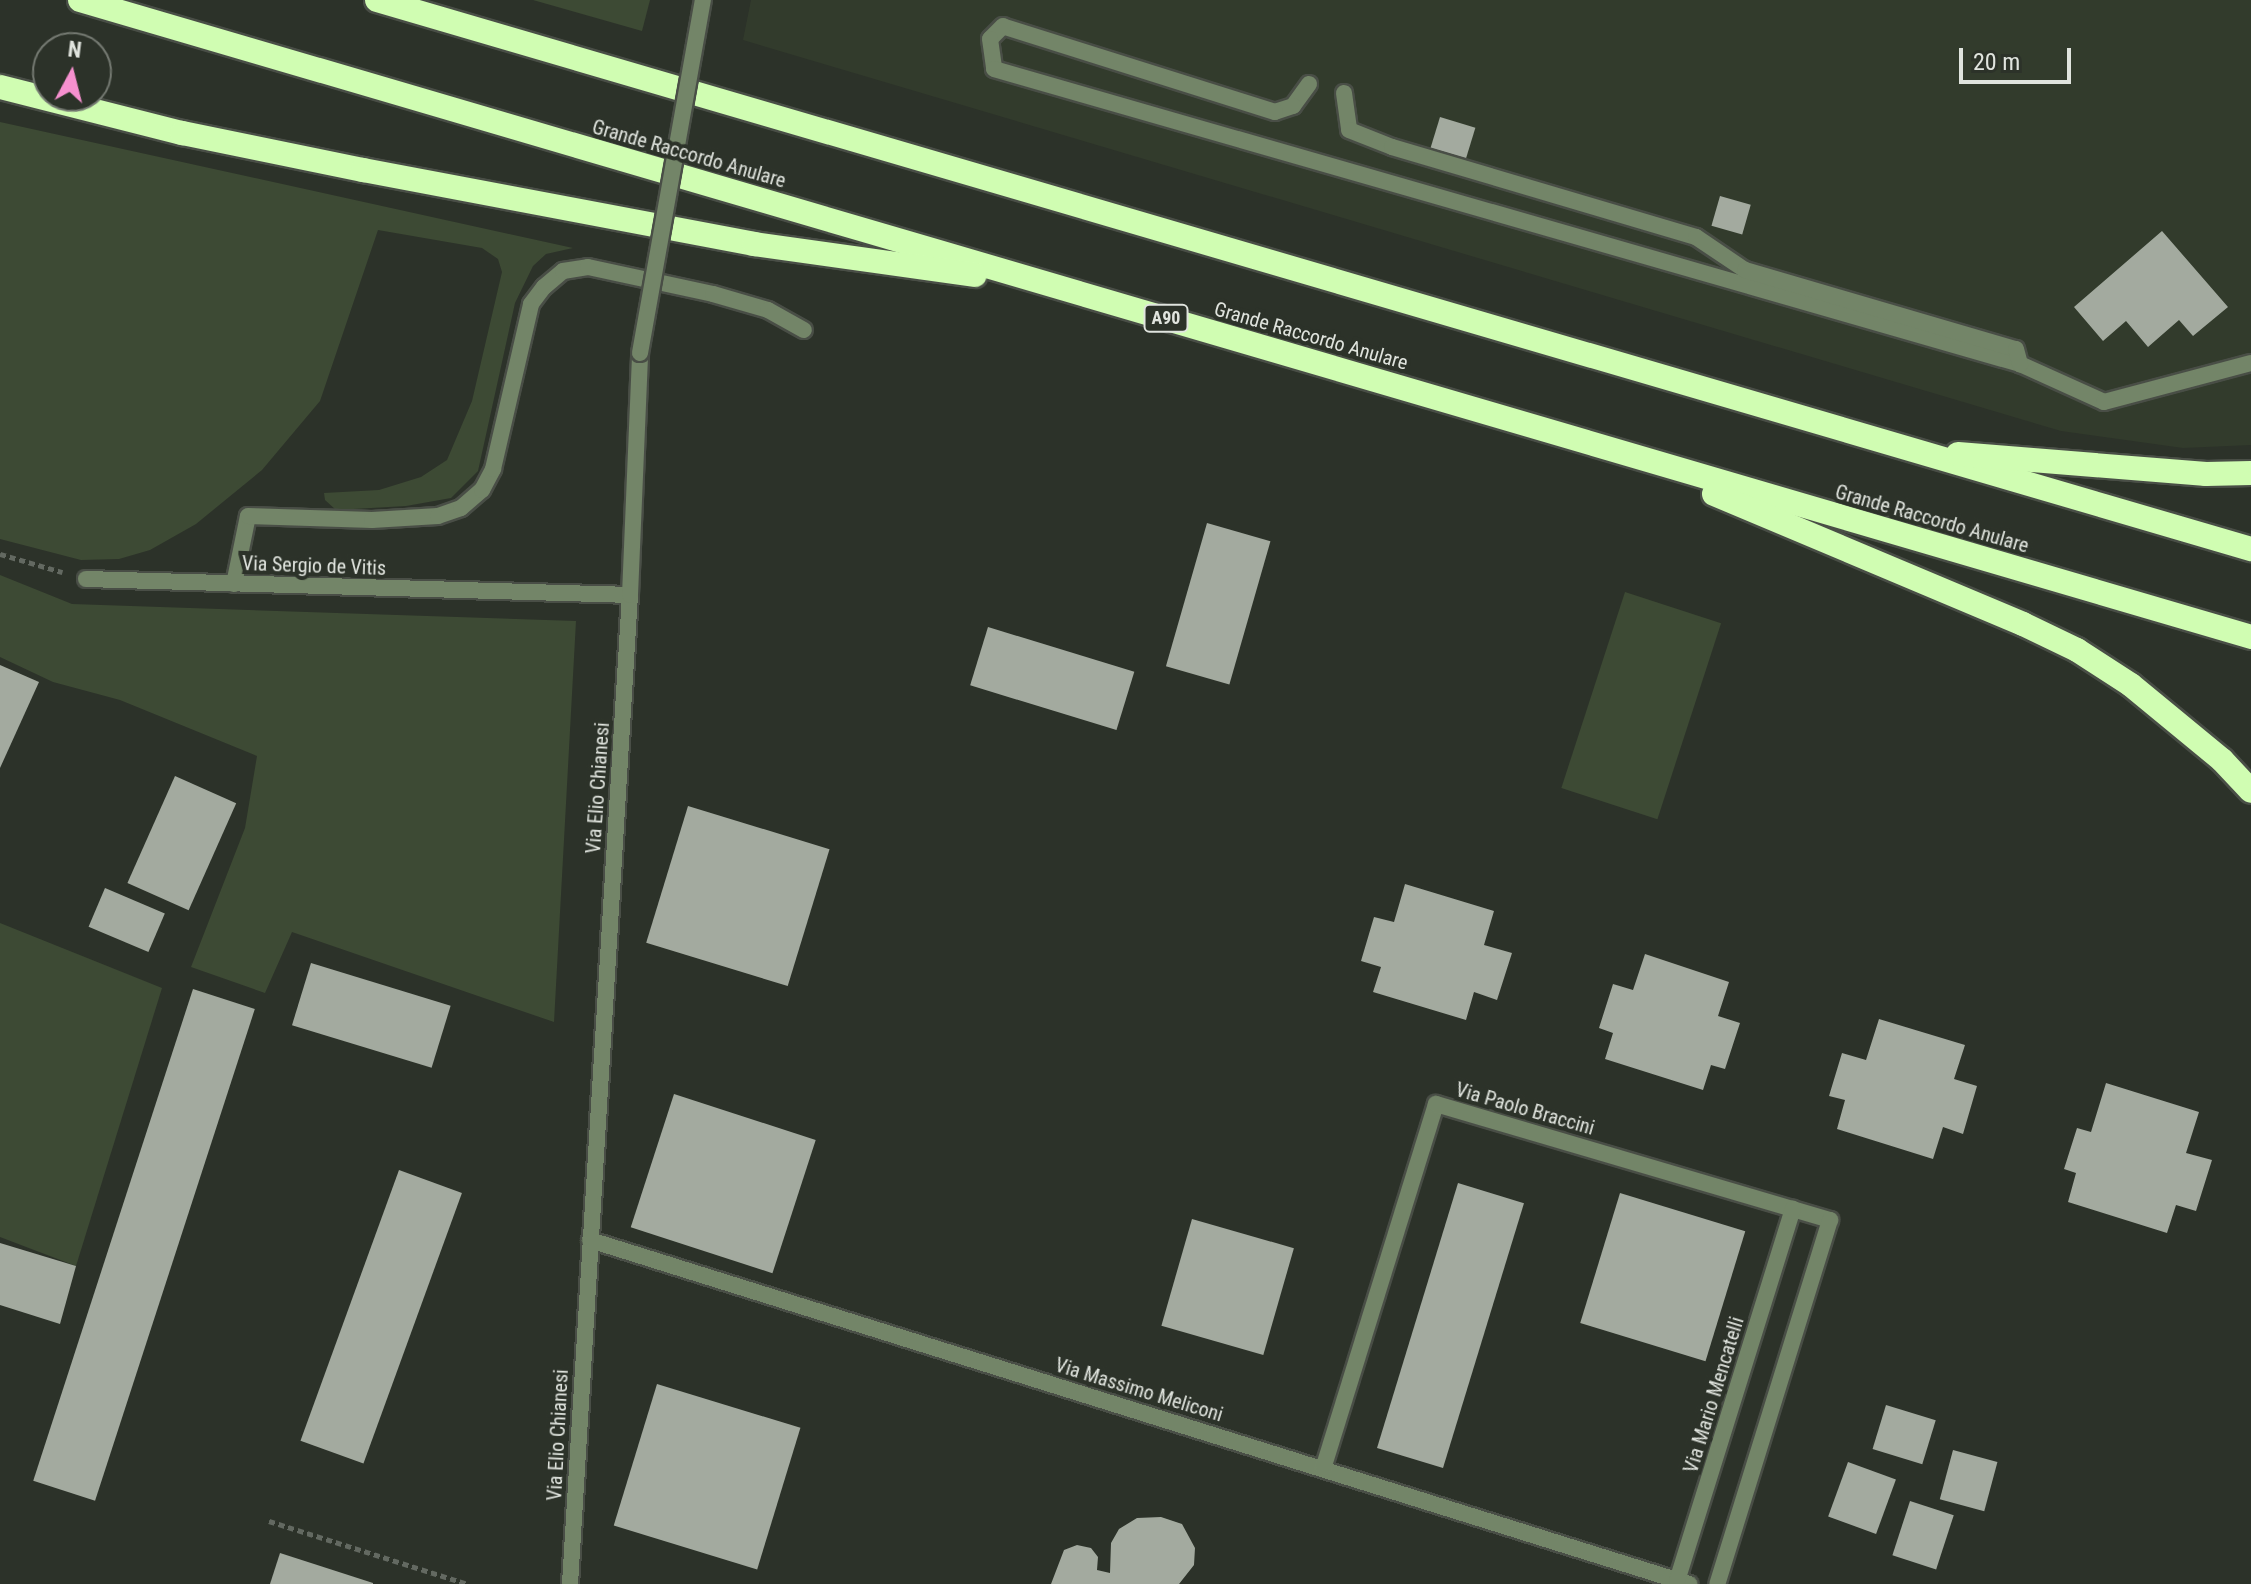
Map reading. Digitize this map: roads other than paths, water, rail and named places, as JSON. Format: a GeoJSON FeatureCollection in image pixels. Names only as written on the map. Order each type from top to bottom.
{"type":"FeatureCollection","features":[{"type":"Feature","properties":{"kind":"highway","name":"Grande Raccordo Anulare"},"geometry":{"type":"LineString","coordinates":[[80,0],[2251,637]]}},
{"type":"Feature","properties":{"kind":"highway"},"geometry":{"type":"LineString","coordinates":[[377,0],[2251,549]]}},
{"type":"Feature","properties":{"kind":"highway"},"geometry":{"type":"LineString","coordinates":[[0,87],[182,133],[754,244],[1060,287]]}},
{"type":"Feature","properties":{"kind":"highway"},"geometry":{"type":"LineString","coordinates":[[1608,449],[2023,624],[2077,650],[2141,693],[2222,760],[2251,791]]}},
{"type":"Feature","properties":{"kind":"highway"},"geometry":{"type":"LineString","coordinates":[[1914,451],[2206,474],[2251,473]]}},
{"type":"Feature","properties":{"kind":"street","name":"Via Elio Chianesi"},"geometry":{"type":"LineString","coordinates":[[570,1584],[630,595],[640,353],[703,0]]}},
{"type":"Feature","properties":{"kind":"street"},"geometry":{"type":"LineString","coordinates":[[1309,84],[1293,106],[1275,112],[1003,26],[990,39],[994,69],[2020,364],[2104,402],[2251,363]]}},
{"type":"Feature","properties":{"kind":"street"},"geometry":{"type":"LineString","coordinates":[[1344,93],[1349,130],[1392,147],[1696,237],[1745,270],[2016,349],[2020,364]]}},
{"type":"Feature","properties":{"kind":"street"},"geometry":{"type":"LineString","coordinates":[[234,584],[248,516],[372,520],[438,516],[461,508],[482,490],[493,469],[531,304],[544,287],[563,271],[588,267],[713,294],[768,310],[804,330]]}},
{"type":"Feature","properties":{"kind":"street","name":"Via Sergio de Vitis"},"geometry":{"type":"LineString","coordinates":[[86,579],[630,595]]}},
{"type":"Feature","properties":{"kind":"street","name":"Via Paolo Braccini"},"geometry":{"type":"LineString","coordinates":[[1323,1469],[1436,1104],[1830,1220],[1717,1584]]}},
{"type":"Feature","properties":{"kind":"street","name":"Via Mario Mencatelli"},"geometry":{"type":"LineString","coordinates":[[1683,1582],[1793,1209]]}},
{"type":"Feature","properties":{"kind":"street","name":"Via Massimo Meliconi"},"geometry":{"type":"LineString","coordinates":[[590,1240],[1683,1582]]}}]}
